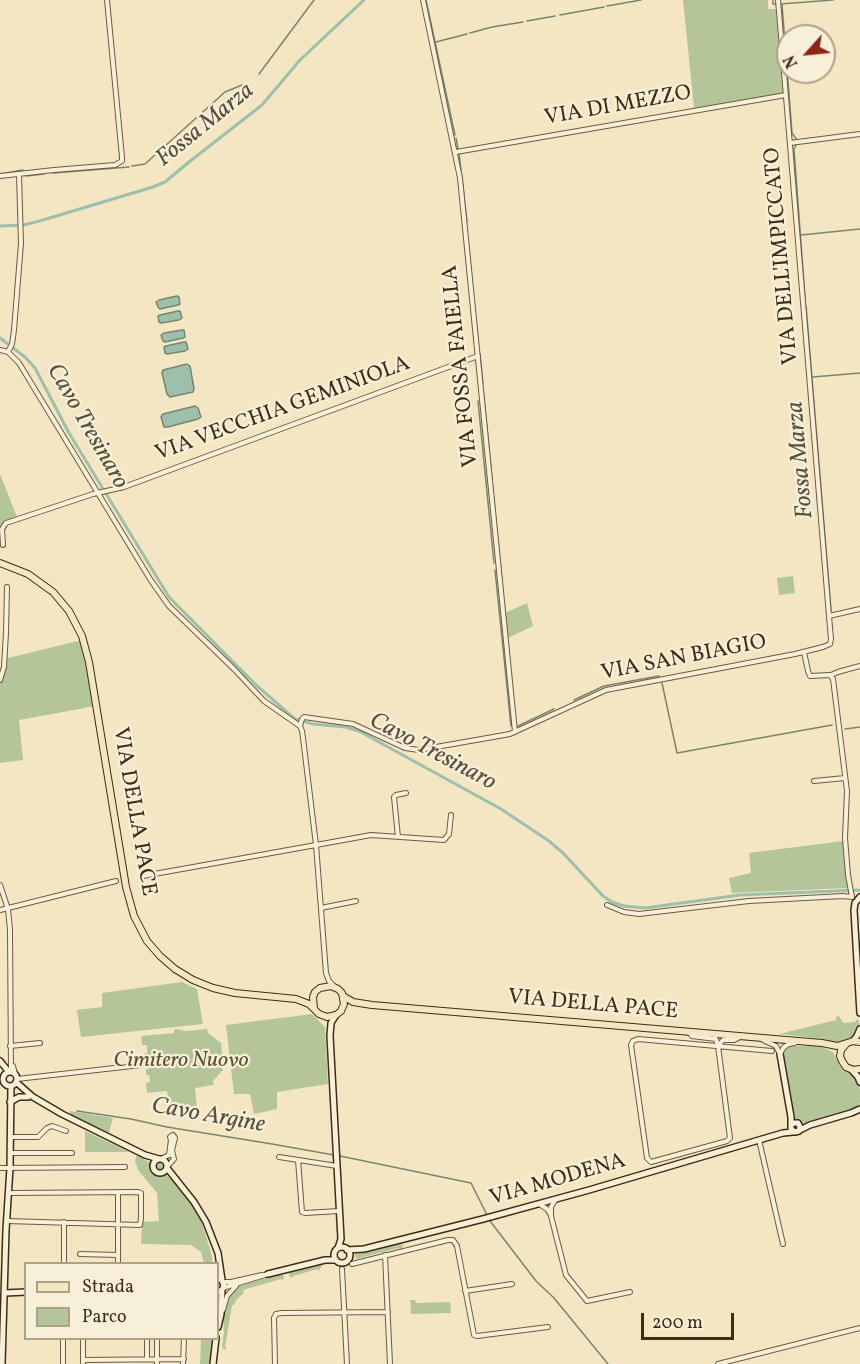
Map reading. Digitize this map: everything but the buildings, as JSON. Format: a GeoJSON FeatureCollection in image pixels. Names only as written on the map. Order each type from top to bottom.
{"type":"FeatureCollection","features":[{"type":"Feature","properties":{"kind":"main road","name":"VIA DELLA PACE"},"geometry":{"type":"LineString","coordinates":[[0,563],[27,574],[46,586],[62,601],[78,627],[89,662],[126,887],[134,916],[147,941],[165,962],[202,985],[235,993],[296,999],[314,1008]]}},
{"type":"Feature","properties":{"kind":"main road"},"geometry":{"type":"LineString","coordinates":[[327,986],[334,987],[343,996],[344,1004],[338,1013],[324,1017],[314,1008],[312,1000],[317,990],[327,986]]}},
{"type":"Feature","properties":{"kind":"main road","name":"VIA DELLA PACE"},"geometry":{"type":"LineString","coordinates":[[296,999],[317,990]]}},
{"type":"Feature","properties":{"kind":"main road","name":"VIA DELLA PACE"},"geometry":{"type":"LineString","coordinates":[[343,996],[353,1002],[372,1005],[837,1046],[853,1042]]}},
{"type":"Feature","properties":{"kind":"main road","name":"VIA DELLA PACE"},"geometry":{"type":"LineString","coordinates":[[338,1013],[352,1006],[372,1005]]}},
{"type":"Feature","properties":{"kind":"main road","name":"VIA DELLA PACE"},"geometry":{"type":"LineString","coordinates":[[807,1042],[833,1049],[844,1066],[851,1070]]}},
{"type":"Feature","properties":{"kind":"main road"},"geometry":{"type":"LineString","coordinates":[[841,1059],[841,1050],[853,1042]]}},
{"type":"Feature","properties":{"kind":"main road"},"geometry":{"type":"LineString","coordinates":[[851,1070],[860,1069]]}},
{"type":"Feature","properties":{"kind":"street"},"geometry":{"type":"LineString","coordinates":[[0,176],[118,164],[122,161],[108,0]]}},
{"type":"Feature","properties":{"kind":"street","name":"VIA FOSSA FAIELLA"},"geometry":{"type":"LineString","coordinates":[[423,0],[460,178],[515,732]]}},
{"type":"Feature","properties":{"kind":"street","name":"VIA DELL'IMPICCATO"},"geometry":{"type":"LineString","coordinates":[[778,0],[831,639],[830,644],[804,651]]}},
{"type":"Feature","properties":{"kind":"street","name":"VIA DI MEZZO"},"geometry":{"type":"LineString","coordinates":[[456,152],[786,95]]}},
{"type":"Feature","properties":{"kind":"street"},"geometry":{"type":"LineString","coordinates":[[790,142],[860,134]]}},
{"type":"Feature","properties":{"kind":"street"},"geometry":{"type":"LineString","coordinates":[[19,174],[21,226],[14,330],[10,348],[150,579],[169,606],[264,701],[301,723],[316,845],[326,974],[334,987]]}},
{"type":"Feature","properties":{"kind":"street"},"geometry":{"type":"LineString","coordinates":[[0,350],[10,348]]}},
{"type":"Feature","properties":{"kind":"street","name":"VIA VECCHIA GEMINIOLA"},"geometry":{"type":"LineString","coordinates":[[3,545],[2,529],[6,523],[124,487],[478,356]]}},
{"type":"Feature","properties":{"kind":"street"},"geometry":{"type":"LineString","coordinates":[[0,680],[4,667],[7,587]]}},
{"type":"Feature","properties":{"kind":"street"},"geometry":{"type":"LineString","coordinates":[[829,616],[860,609]]}},
{"type":"Feature","properties":{"kind":"street"},"geometry":{"type":"LineString","coordinates":[[804,651],[810,676],[831,675],[860,666]]}},
{"type":"Feature","properties":{"kind":"street","name":"VIA SAN BIAGIO"},"geometry":{"type":"LineString","coordinates":[[301,723],[306,717],[357,725],[413,750],[515,732],[606,690],[804,651]]}},
{"type":"Feature","properties":{"kind":"street"},"geometry":{"type":"LineString","coordinates":[[831,675],[848,798],[845,838],[848,875],[855,897],[860,1013]]}},
{"type":"Feature","properties":{"kind":"street"},"geometry":{"type":"LineString","coordinates":[[814,781],[846,778]]}},
{"type":"Feature","properties":{"kind":"street"},"geometry":{"type":"LineString","coordinates":[[398,837],[394,797],[406,793]]}},
{"type":"Feature","properties":{"kind":"street"},"geometry":{"type":"LineString","coordinates":[[142,876],[371,835],[444,840],[449,834],[451,815]]}},
{"type":"Feature","properties":{"kind":"street"},"geometry":{"type":"LineString","coordinates":[[0,910],[116,881]]}},
{"type":"Feature","properties":{"kind":"street"},"geometry":{"type":"LineString","coordinates":[[0,885],[8,909],[10,930],[10,1046],[13,1078],[9,1090],[10,1168],[2,1267],[5,1293],[2,1364]]}},
{"type":"Feature","properties":{"kind":"street"},"geometry":{"type":"LineString","coordinates":[[607,905],[624,912],[639,914],[749,901],[855,897]]}},
{"type":"Feature","properties":{"kind":"street"},"geometry":{"type":"LineString","coordinates":[[321,908],[356,901]]}},
{"type":"Feature","properties":{"kind":"street"},"geometry":{"type":"LineString","coordinates":[[317,990],[326,974]]}},
{"type":"Feature","properties":{"kind":"street"},"geometry":{"type":"LineString","coordinates":[[330,1035],[331,1023],[338,1013]]}},
{"type":"Feature","properties":{"kind":"street"},"geometry":{"type":"LineString","coordinates":[[324,1017],[330,1035],[340,1239],[336,1251],[325,1260]]}},
{"type":"Feature","properties":{"kind":"street"},"geometry":{"type":"LineString","coordinates":[[853,1042],[860,1029]]}},
{"type":"Feature","properties":{"kind":"street"},"geometry":{"type":"LineString","coordinates":[[688,1032],[692,1036],[716,1039],[718,1046],[731,1136],[727,1141],[651,1162],[648,1160],[631,1045],[633,1041],[638,1039],[718,1046],[772,1051]]}},
{"type":"Feature","properties":{"kind":"street"},"geometry":{"type":"LineString","coordinates":[[718,1046],[723,1040],[734,1040],[741,1036]]}},
{"type":"Feature","properties":{"kind":"street"},"geometry":{"type":"LineString","coordinates":[[754,1037],[777,1047],[795,1126]]}},
{"type":"Feature","properties":{"kind":"street"},"geometry":{"type":"LineString","coordinates":[[780,1054],[789,1044],[807,1042]]}},
{"type":"Feature","properties":{"kind":"street"},"geometry":{"type":"LineString","coordinates":[[10,1046],[39,1043]]}},
{"type":"Feature","properties":{"kind":"street"},"geometry":{"type":"LineString","coordinates":[[0,1064],[33,1097],[62,1114]]}},
{"type":"Feature","properties":{"kind":"street"},"geometry":{"type":"LineString","coordinates":[[0,1064],[3,1081],[31,1074],[141,1065]]}},
{"type":"Feature","properties":{"kind":"street"},"geometry":{"type":"LineString","coordinates":[[851,1070],[860,1082]]}},
{"type":"Feature","properties":{"kind":"street"},"geometry":{"type":"LineString","coordinates":[[3,1076],[13,1078],[28,1097],[145,1155],[165,1161],[206,1222],[217,1261]]}},
{"type":"Feature","properties":{"kind":"street"},"geometry":{"type":"LineString","coordinates":[[10,1102],[19,1097],[28,1097]]}},
{"type":"Feature","properties":{"kind":"street","name":"VIA MODENA"},"geometry":{"type":"LineString","coordinates":[[342,1261],[364,1249],[538,1204],[783,1133],[795,1126],[810,1125],[860,1109]]}},
{"type":"Feature","properties":{"kind":"street"},"geometry":{"type":"LineString","coordinates":[[851,1113],[860,1117]]}},
{"type":"Feature","properties":{"kind":"street"},"geometry":{"type":"LineString","coordinates":[[10,1137],[38,1137],[52,1126],[66,1131]]}},
{"type":"Feature","properties":{"kind":"street"},"geometry":{"type":"LineString","coordinates":[[759,1140],[783,1244]]}},
{"type":"Feature","properties":{"kind":"street"},"geometry":{"type":"LineString","coordinates":[[690,1152],[692,1159]]}},
{"type":"Feature","properties":{"kind":"street"},"geometry":{"type":"LineString","coordinates":[[10,1153],[72,1153]]}},
{"type":"Feature","properties":{"kind":"street"},"geometry":{"type":"LineString","coordinates":[[145,1155],[155,1172],[175,1179]]}},
{"type":"Feature","properties":{"kind":"street"},"geometry":{"type":"LineString","coordinates":[[153,1166],[154,1161],[171,1155],[174,1159],[161,1173]]}},
{"type":"Feature","properties":{"kind":"street"},"geometry":{"type":"LineString","coordinates":[[279,1157],[337,1166]]}},
{"type":"Feature","properties":{"kind":"street"},"geometry":{"type":"LineString","coordinates":[[298,1160],[302,1212],[339,1211]]}},
{"type":"Feature","properties":{"kind":"street"},"geometry":{"type":"LineString","coordinates":[[0,1168],[125,1167]]}},
{"type":"Feature","properties":{"kind":"street"},"geometry":{"type":"LineString","coordinates":[[118,1192],[118,1262]]}},
{"type":"Feature","properties":{"kind":"street"},"geometry":{"type":"LineString","coordinates":[[7,1221],[140,1225],[141,1193],[138,1192],[9,1193]]}},
{"type":"Feature","properties":{"kind":"street"},"geometry":{"type":"LineString","coordinates":[[549,1208],[556,1198]]}},
{"type":"Feature","properties":{"kind":"street"},"geometry":{"type":"LineString","coordinates":[[548,1201],[566,1275],[587,1301],[630,1292]]}},
{"type":"Feature","properties":{"kind":"street"},"geometry":{"type":"LineString","coordinates":[[538,1204],[549,1208]]}},
{"type":"Feature","properties":{"kind":"street"},"geometry":{"type":"LineString","coordinates":[[64,1222],[64,1262]]}},
{"type":"Feature","properties":{"kind":"street"},"geometry":{"type":"LineString","coordinates":[[340,1239],[349,1253],[342,1261]]}},
{"type":"Feature","properties":{"kind":"street"},"geometry":{"type":"LineString","coordinates":[[352,1264],[448,1240],[454,1241],[457,1246],[475,1336],[548,1327]]}},
{"type":"Feature","properties":{"kind":"street","name":"VIA MODENA"},"geometry":{"type":"LineString","coordinates":[[336,1251],[364,1249]]}},
{"type":"Feature","properties":{"kind":"street"},"geometry":{"type":"LineString","coordinates":[[336,1251],[342,1261],[347,1364]]}},
{"type":"Feature","properties":{"kind":"street"},"geometry":{"type":"LineString","coordinates":[[80,1254],[118,1255]]}},
{"type":"Feature","properties":{"kind":"street"},"geometry":{"type":"LineString","coordinates":[[385,1256],[390,1364]]}},
{"type":"Feature","properties":{"kind":"street"},"geometry":{"type":"LineString","coordinates":[[220,1287],[259,1275],[325,1260],[342,1261]]}},
{"type":"Feature","properties":{"kind":"street"},"geometry":{"type":"LineString","coordinates":[[219,1265],[224,1275],[237,1282]]}},
{"type":"Feature","properties":{"kind":"street"},"geometry":{"type":"LineString","coordinates":[[219,1324],[227,1296],[237,1282]]}},
{"type":"Feature","properties":{"kind":"street"},"geometry":{"type":"LineString","coordinates":[[465,1291],[512,1284]]}},
{"type":"Feature","properties":{"kind":"street"},"geometry":{"type":"LineString","coordinates":[[220,1287],[221,1314]]}},
{"type":"Feature","properties":{"kind":"street"},"geometry":{"type":"LineString","coordinates":[[219,1316],[220,1287]]}},
{"type":"Feature","properties":{"kind":"street"},"geometry":{"type":"LineString","coordinates":[[5,1293],[24,1292]]}},
{"type":"Feature","properties":{"kind":"street"},"geometry":{"type":"LineString","coordinates":[[275,1364],[274,1318],[276,1314],[388,1312]]}},
{"type":"Feature","properties":{"kind":"street"},"geometry":{"type":"LineString","coordinates":[[718,1364],[860,1328]]}},
{"type":"Feature","properties":{"kind":"street"},"geometry":{"type":"LineString","coordinates":[[63,1340],[63,1364]]}},
{"type":"Feature","properties":{"kind":"street"},"geometry":{"type":"LineString","coordinates":[[83,1340],[83,1362],[131,1362],[147,1359],[184,1361],[184,1340]]}},
{"type":"Feature","properties":{"kind":"street"},"geometry":{"type":"LineString","coordinates":[[147,1340],[147,1359]]}},
{"type":"Feature","properties":{"kind":"street"},"geometry":{"type":"LineString","coordinates":[[157,1340],[157,1361]]}},
{"type":"Feature","properties":{"kind":"street"},"geometry":{"type":"LineString","coordinates":[[213,1364],[216,1340]]}},
{"type":"Feature","properties":{"kind":"green space"},"geometry":{"type":"Polygon","coordinates":[[[683,0],[768,0],[768,9],[776,9],[776,84],[782,84],[783,93],[694,108],[683,0]]]}},
{"type":"Feature","properties":{"kind":"green space"},"geometry":{"type":"Polygon","coordinates":[[[0,474],[17,517],[3,522],[0,526],[0,474]]]}},
{"type":"Feature","properties":{"kind":"green space"},"geometry":{"type":"Polygon","coordinates":[[[793,576],[795,593],[779,595],[777,578],[793,576]]]}},
{"type":"Feature","properties":{"kind":"green space"},"geometry":{"type":"Polygon","coordinates":[[[527,603],[533,626],[508,638],[505,613],[527,603]]]}},
{"type":"Feature","properties":{"kind":"green space"},"geometry":{"type":"Polygon","coordinates":[[[82,640],[96,706],[19,720],[23,760],[0,763],[0,684],[4,659],[82,640]]]}},
{"type":"Feature","properties":{"kind":"green space"},"geometry":{"type":"Polygon","coordinates":[[[843,841],[848,888],[732,893],[729,878],[751,873],[749,853],[843,841]]]}},
{"type":"Feature","properties":{"kind":"green space"},"geometry":{"type":"Polygon","coordinates":[[[182,982],[197,989],[203,1024],[81,1037],[77,1010],[102,1007],[102,993],[182,982]]]}},
{"type":"Feature","properties":{"kind":"green space"},"geometry":{"type":"Polygon","coordinates":[[[312,1014],[325,1027],[328,1084],[277,1092],[277,1109],[254,1114],[250,1094],[234,1094],[226,1025],[312,1014]]]}},
{"type":"Feature","properties":{"kind":"green space"},"geometry":{"type":"Polygon","coordinates":[[[839,1016],[844,1023],[859,1020],[856,1035],[840,1043],[779,1034],[836,1020],[839,1016]]]}},
{"type":"Feature","properties":{"kind":"green space","name":"Cimitero Nuovo"},"geometry":{"type":"Polygon","coordinates":[[[176,1029],[186,1031],[207,1029],[208,1033],[221,1043],[222,1054],[225,1056],[222,1060],[223,1070],[213,1081],[214,1085],[195,1088],[197,1109],[174,1111],[173,1104],[169,1104],[167,1091],[147,1093],[146,1083],[150,1082],[146,1069],[150,1068],[149,1059],[145,1059],[144,1053],[147,1053],[147,1045],[142,1045],[141,1036],[174,1033],[176,1029]]]}},
{"type":"Feature","properties":{"kind":"green space"},"geometry":{"type":"Polygon","coordinates":[[[820,1046],[833,1052],[840,1066],[858,1080],[860,1102],[858,1107],[855,1110],[808,1124],[796,1120],[792,1113],[782,1057],[787,1047],[820,1046]]]}},
{"type":"Feature","properties":{"kind":"green space"},"geometry":{"type":"Polygon","coordinates":[[[70,1111],[113,1118],[109,1133],[70,1115],[70,1111]]]}},
{"type":"Feature","properties":{"kind":"green space"},"geometry":{"type":"Polygon","coordinates":[[[85,1131],[129,1152],[85,1152],[85,1131]]]}},
{"type":"Feature","properties":{"kind":"green space"},"geometry":{"type":"Polygon","coordinates":[[[137,1154],[154,1166],[159,1160],[165,1163],[163,1172],[178,1186],[200,1217],[212,1262],[204,1262],[201,1252],[191,1245],[141,1244],[142,1222],[159,1221],[157,1193],[138,1170],[135,1161],[137,1154]]]}},
{"type":"Feature","properties":{"kind":"green space"},"geometry":{"type":"Polygon","coordinates":[[[398,1243],[403,1245],[400,1250],[399,1248],[356,1259],[355,1254],[398,1243]]]}},
{"type":"Feature","properties":{"kind":"green space"},"geometry":{"type":"Polygon","coordinates":[[[329,1261],[322,1265],[319,1271],[318,1269],[293,1276],[293,1278],[289,1276],[290,1271],[329,1261]]]}},
{"type":"Feature","properties":{"kind":"green space"},"geometry":{"type":"Polygon","coordinates":[[[279,1274],[283,1275],[282,1281],[281,1279],[243,1290],[244,1293],[232,1305],[225,1347],[227,1348],[224,1350],[222,1347],[223,1315],[228,1297],[233,1290],[240,1285],[279,1274]]]}},
{"type":"Feature","properties":{"kind":"green space"},"geometry":{"type":"Polygon","coordinates":[[[410,1300],[415,1300],[416,1303],[450,1302],[451,1313],[411,1314],[410,1300]]]}},
{"type":"Feature","properties":{"kind":"green space"},"geometry":{"type":"Polygon","coordinates":[[[201,1340],[213,1340],[210,1364],[200,1364],[201,1340]]]}},
{"type":"Feature","properties":{"kind":"shaded area"},"geometry":{"type":"Polygon","coordinates":[[[177,296],[180,304],[160,309],[158,307],[156,302],[159,300],[177,296]]]}},
{"type":"Feature","properties":{"kind":"shaded area"},"geometry":{"type":"Polygon","coordinates":[[[180,311],[182,318],[179,320],[159,322],[158,316],[180,311]]]}},
{"type":"Feature","properties":{"kind":"shaded area"},"geometry":{"type":"Polygon","coordinates":[[[184,330],[185,337],[163,341],[161,335],[164,333],[184,330]]]}},
{"type":"Feature","properties":{"kind":"shaded area"},"geometry":{"type":"Polygon","coordinates":[[[186,342],[188,349],[185,351],[165,353],[164,347],[186,342]]]}},
{"type":"Feature","properties":{"kind":"shaded area"},"geometry":{"type":"Polygon","coordinates":[[[187,364],[190,366],[193,392],[170,397],[167,394],[163,370],[187,364]]]}},
{"type":"Feature","properties":{"kind":"shaded area"},"geometry":{"type":"Polygon","coordinates":[[[195,406],[201,417],[164,427],[161,417],[163,414],[195,406]]]}},
{"type":"Feature","properties":{"kind":"waterway"},"geometry":{"type":"LineString","coordinates":[[259,74],[314,0]]}},
{"type":"Feature","properties":{"kind":"waterway","name":"Fossa Marza"},"geometry":{"type":"LineString","coordinates":[[0,226],[24,225],[43,220],[165,182],[262,105],[300,60],[364,0]]}},
{"type":"Feature","properties":{"kind":"waterway"},"geometry":{"type":"LineString","coordinates":[[426,0],[455,135]]}},
{"type":"Feature","properties":{"kind":"waterway"},"geometry":{"type":"LineString","coordinates":[[607,6],[641,0]]}},
{"type":"Feature","properties":{"kind":"waterway"},"geometry":{"type":"LineString","coordinates":[[773,0],[773,4],[776,4]]}},
{"type":"Feature","properties":{"kind":"waterway"},"geometry":{"type":"LineString","coordinates":[[780,4],[833,0]]}},
{"type":"Feature","properties":{"kind":"waterway","name":"Fossa Marza"},"geometry":{"type":"LineString","coordinates":[[782,4],[792,133],[797,140]]}},
{"type":"Feature","properties":{"kind":"waterway"},"geometry":{"type":"LineString","coordinates":[[560,15],[604,7]]}},
{"type":"Feature","properties":{"kind":"waterway"},"geometry":{"type":"LineString","coordinates":[[527,21],[555,16]]}},
{"type":"Feature","properties":{"kind":"waterway"},"geometry":{"type":"LineString","coordinates":[[470,33],[523,22]]}},
{"type":"Feature","properties":{"kind":"waterway"},"geometry":{"type":"LineString","coordinates":[[436,42],[467,34]]}},
{"type":"Feature","properties":{"kind":"waterway"},"geometry":{"type":"LineString","coordinates":[[132,166],[145,164],[225,92],[242,85]]}},
{"type":"Feature","properties":{"kind":"waterway"},"geometry":{"type":"LineString","coordinates":[[456,138],[458,149]]}},
{"type":"Feature","properties":{"kind":"waterway","name":"Fossa Marza"},"geometry":{"type":"LineString","coordinates":[[796,145],[794,149],[805,298]]}},
{"type":"Feature","properties":{"kind":"waterway"},"geometry":{"type":"LineString","coordinates":[[459,153],[467,222]]}},
{"type":"Feature","properties":{"kind":"waterway"},"geometry":{"type":"LineString","coordinates":[[53,173],[129,167]]}},
{"type":"Feature","properties":{"kind":"waterway"},"geometry":{"type":"LineString","coordinates":[[0,174],[23,170]]}},
{"type":"Feature","properties":{"kind":"waterway"},"geometry":{"type":"LineString","coordinates":[[26,176],[44,174]]}},
{"type":"Feature","properties":{"kind":"waterway"},"geometry":{"type":"LineString","coordinates":[[801,235],[860,229]]}},
{"type":"Feature","properties":{"kind":"waterway","name":"Fossa Marza"},"geometry":{"type":"LineString","coordinates":[[806,306],[831,610]]}},
{"type":"Feature","properties":{"kind":"waterway","name":"Cavo Tresinaro"},"geometry":{"type":"LineString","coordinates":[[0,338],[25,357],[35,368],[69,433],[169,597],[256,685],[295,719],[359,731],[501,809],[549,841],[603,896],[624,906],[645,908],[740,895],[860,890]]}},
{"type":"Feature","properties":{"kind":"waterway"},"geometry":{"type":"LineString","coordinates":[[480,354],[483,384]]}},
{"type":"Feature","properties":{"kind":"waterway"},"geometry":{"type":"LineString","coordinates":[[813,377],[860,373]]}},
{"type":"Feature","properties":{"kind":"waterway"},"geometry":{"type":"LineString","coordinates":[[483,388],[492,478]]}},
{"type":"Feature","properties":{"kind":"waterway"},"geometry":{"type":"LineString","coordinates":[[478,401],[494,563]]}},
{"type":"Feature","properties":{"kind":"waterway"},"geometry":{"type":"LineString","coordinates":[[492,482],[502,581]]}},
{"type":"Feature","properties":{"kind":"waterway"},"geometry":{"type":"LineString","coordinates":[[495,570],[511,726]]}},
{"type":"Feature","properties":{"kind":"waterway"},"geometry":{"type":"LineString","coordinates":[[574,700],[604,686],[659,676]]}},
{"type":"Feature","properties":{"kind":"waterway"},"geometry":{"type":"LineString","coordinates":[[662,683],[677,753],[832,725]]}},
{"type":"Feature","properties":{"kind":"waterway"},"geometry":{"type":"LineString","coordinates":[[518,726],[554,709]]}},
{"type":"Feature","properties":{"kind":"waterway"},"geometry":{"type":"LineString","coordinates":[[845,729],[860,727]]}},
{"type":"Feature","properties":{"kind":"waterway","name":"Cavo Argine"},"geometry":{"type":"LineString","coordinates":[[77,1111],[334,1155]]}},
{"type":"Feature","properties":{"kind":"waterway"},"geometry":{"type":"LineString","coordinates":[[340,1156],[471,1183],[487,1215]]}},
{"type":"Feature","properties":{"kind":"waterway"},"geometry":{"type":"LineString","coordinates":[[490,1221],[536,1281],[554,1298],[608,1364]]}}]}
